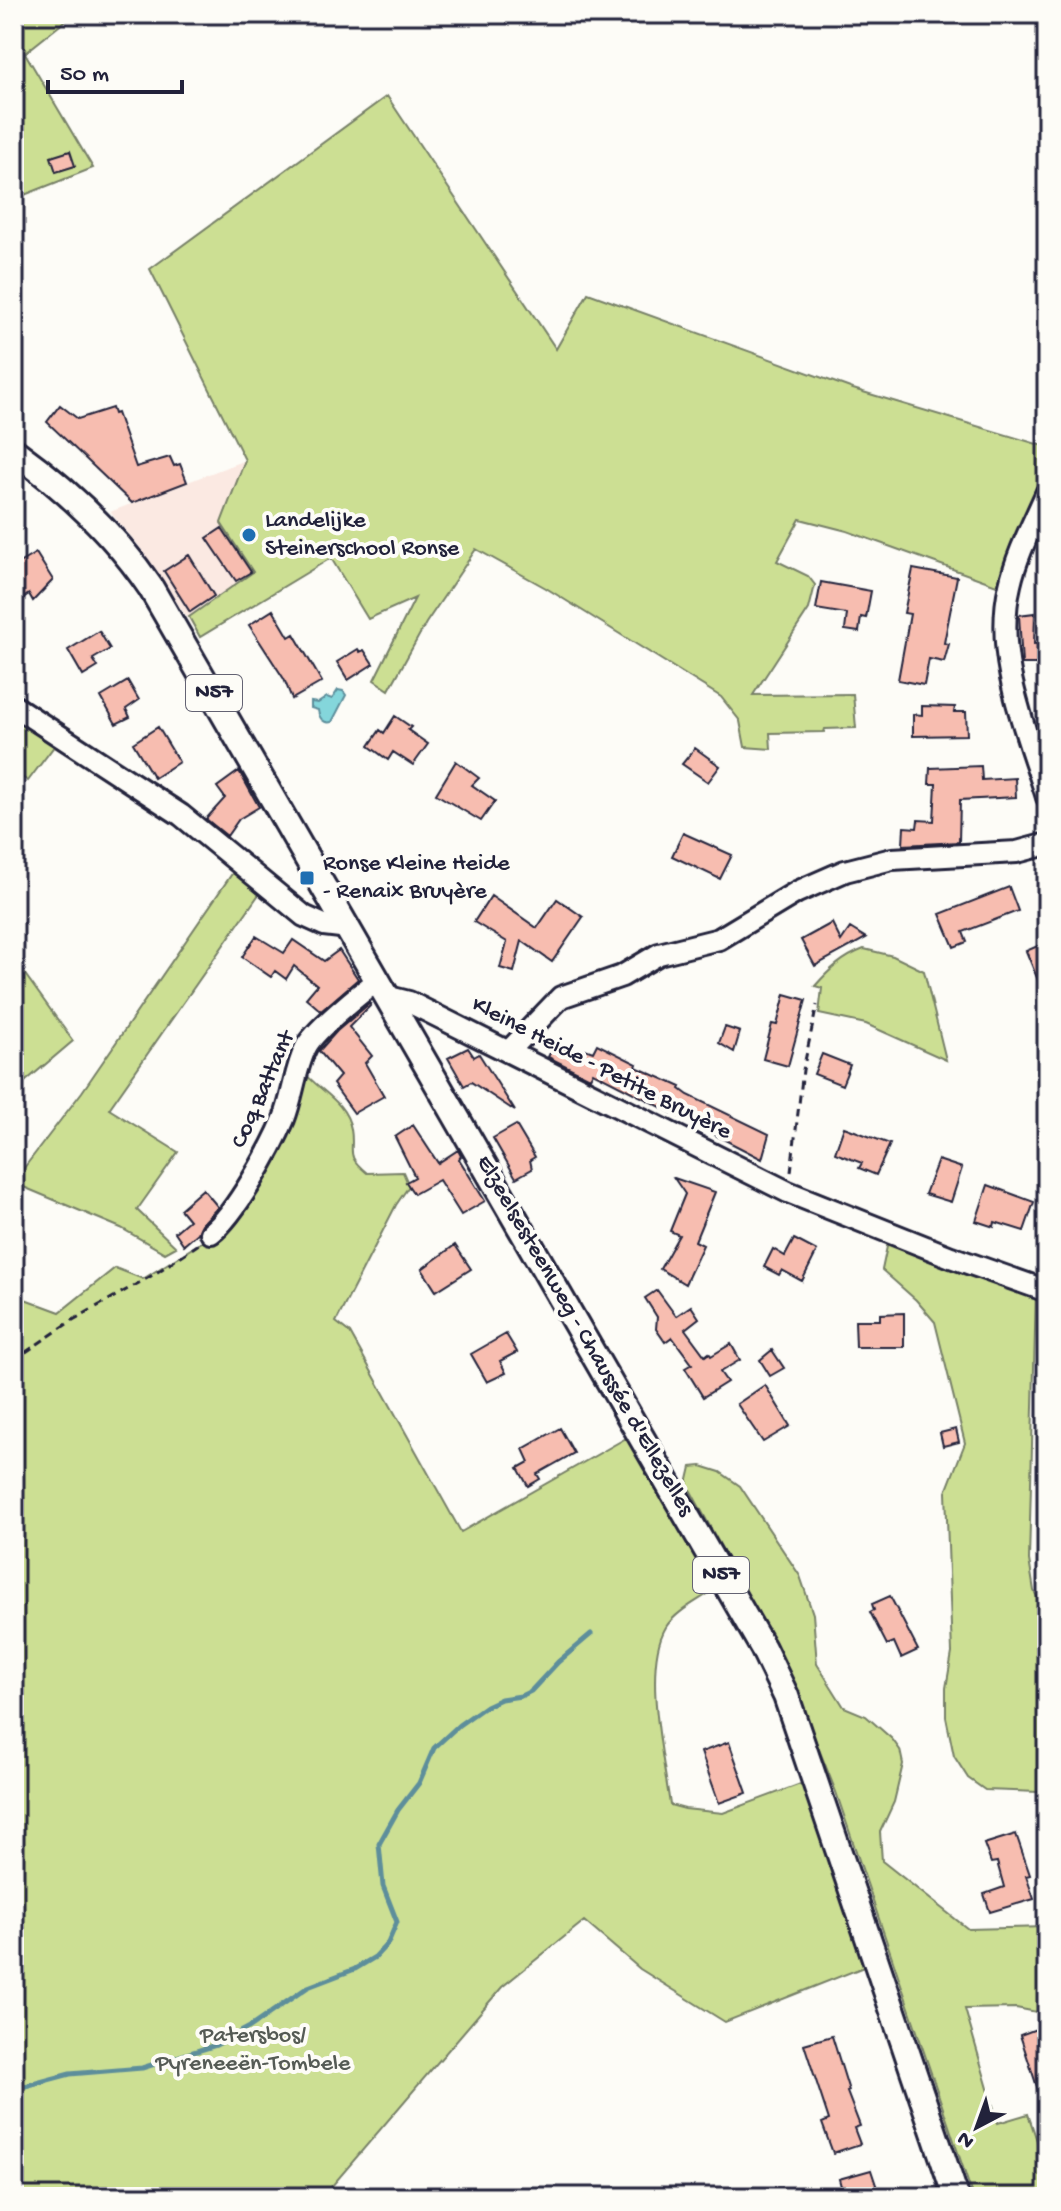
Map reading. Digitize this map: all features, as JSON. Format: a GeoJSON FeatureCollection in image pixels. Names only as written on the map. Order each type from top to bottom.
{"type":"FeatureCollection","features":[{"type":"Feature","properties":{"kind":"main road","name":"Elzeelsesteenweg - Chaussée d'Ellezelles"},"geometry":{"type":"LineString","coordinates":[[14,451],[69,493],[103,527],[136,565],[183,638],[763,1648],[780,1684],[956,2197]]}},
{"type":"Feature","properties":{"kind":"street"},"geometry":{"type":"LineString","coordinates":[[1047,492],[1010,583],[1005,629],[1015,693],[1047,797]]}},
{"type":"Feature","properties":{"kind":"street"},"geometry":{"type":"LineString","coordinates":[[14,706],[181,815],[304,916],[324,925],[349,928]]}},
{"type":"Feature","properties":{"kind":"street"},"geometry":{"type":"LineString","coordinates":[[509,1051],[561,997],[622,976],[659,954],[719,939],[797,892],[845,871],[892,859],[1017,852],[1047,844]]}},
{"type":"Feature","properties":{"kind":"street","name":"Kleine Heide - Petite Bruyère"},"geometry":{"type":"LineString","coordinates":[[384,988],[788,1192],[951,1257],[1047,1291]]}},
{"type":"Feature","properties":{"kind":"street","name":"Coq Battant"},"geometry":{"type":"LineString","coordinates":[[211,1233],[223,1223],[271,1144],[283,1120],[307,1045],[362,992],[384,988]]}},
{"type":"Feature","properties":{"kind":"path"},"geometry":{"type":"LineString","coordinates":[[788,1192],[803,1070],[817,1005]]}},
{"type":"Feature","properties":{"kind":"path"},"geometry":{"type":"LineString","coordinates":[[14,1360],[73,1320],[171,1264],[211,1233]]}},
{"type":"Feature","properties":{"kind":"shaded area","name":"Landelijke Steinerschool Ronse"},"geometry":{"type":"Polygon","coordinates":[[[245,460],[386,524],[200,637],[139,546],[110,512],[245,460]]]}},
{"type":"Feature","properties":{"kind":"green space"},"geometry":{"type":"Polygon","coordinates":[[[14,14],[74,14],[25,53],[93,168],[14,199],[14,14]]]}},
{"type":"Feature","properties":{"kind":"green space"},"geometry":{"type":"Polygon","coordinates":[[[387,96],[556,349],[588,293],[853,389],[1047,447],[1047,483],[1005,588],[847,531],[800,519],[777,561],[808,576],[815,585],[809,609],[753,695],[853,694],[856,728],[770,733],[771,749],[745,747],[740,721],[721,697],[546,588],[476,549],[426,623],[389,690],[374,680],[415,598],[368,619],[331,558],[200,637],[189,617],[253,572],[221,523],[245,460],[150,269],[387,96]]]}},
{"type":"Feature","properties":{"kind":"green space"},"geometry":{"type":"Polygon","coordinates":[[[14,713],[58,741],[28,781],[14,772],[14,713]]]}},
{"type":"Feature","properties":{"kind":"green space"},"geometry":{"type":"Polygon","coordinates":[[[238,865],[264,887],[109,1109],[178,1152],[137,1210],[176,1247],[165,1253],[121,1228],[14,1181],[82,1092],[238,865]]]}},
{"type":"Feature","properties":{"kind":"green space"},"geometry":{"type":"Polygon","coordinates":[[[864,949],[893,956],[924,971],[946,1060],[866,1024],[819,1014],[822,988],[815,986],[837,964],[864,949]]]}},
{"type":"Feature","properties":{"kind":"green space"},"geometry":{"type":"Polygon","coordinates":[[[14,959],[73,1041],[14,1091],[14,959]]]}},
{"type":"Feature","properties":{"kind":"green space","name":"Patersbos/ Pyreneeën-Tombele"},"geometry":{"type":"Polygon","coordinates":[[[303,1071],[344,1111],[351,1129],[353,1157],[360,1167],[367,1173],[403,1172],[409,1186],[396,1205],[336,1322],[350,1333],[461,1532],[628,1437],[715,1589],[676,1616],[666,1627],[659,1644],[655,1689],[670,1805],[723,1813],[803,1783],[864,1967],[725,2022],[640,1969],[584,1921],[502,1987],[325,2194],[329,2197],[19,2197],[14,2186],[14,1295],[60,1312],[115,1268],[143,1279],[224,1228],[303,1071]]]}},
{"type":"Feature","properties":{"kind":"green space"},"geometry":{"type":"Polygon","coordinates":[[[889,1237],[1036,1292],[1029,1560],[1034,1591],[1047,1615],[1047,1788],[1038,1792],[985,1790],[968,1778],[954,1756],[946,1717],[946,1688],[952,1653],[946,1492],[965,1443],[935,1322],[882,1270],[889,1237]]]}},
{"type":"Feature","properties":{"kind":"green space"},"geometry":{"type":"Polygon","coordinates":[[[701,1466],[720,1472],[740,1486],[800,1576],[813,1614],[817,1664],[844,1707],[866,1716],[900,1750],[903,1764],[894,1802],[880,1832],[882,1861],[968,1929],[1047,1927],[1047,2014],[1016,2008],[965,2009],[998,2123],[1028,2114],[1047,2170],[1047,2197],[973,2197],[836,1792],[786,1667],[687,1484],[691,1467],[701,1466]]]}},
{"type":"Feature","properties":{"kind":"water"},"geometry":{"type":"Polygon","coordinates":[[[338,690],[346,695],[332,722],[324,721],[318,710],[311,708],[311,702],[318,703],[327,697],[332,699],[338,690]]]}},
{"type":"Feature","properties":{"kind":"building"},"geometry":{"type":"Polygon","coordinates":[[[70,151],[75,166],[56,172],[51,157],[70,151]]]}},
{"type":"Feature","properties":{"kind":"building"},"geometry":{"type":"Polygon","coordinates":[[[60,405],[78,419],[112,408],[114,414],[117,413],[136,467],[170,457],[174,466],[180,464],[187,482],[132,503],[47,422],[60,405]]]}},
{"type":"Feature","properties":{"kind":"building"},"geometry":{"type":"Polygon","coordinates":[[[222,528],[251,572],[236,581],[207,538],[222,528]]]}},
{"type":"Feature","properties":{"kind":"building"},"geometry":{"type":"Polygon","coordinates":[[[36,553],[53,580],[33,601],[29,594],[23,598],[21,594],[14,599],[14,566],[36,553]]]}},
{"type":"Feature","properties":{"kind":"building"},"geometry":{"type":"Polygon","coordinates":[[[189,555],[214,596],[190,612],[164,571],[189,555]]]}},
{"type":"Feature","properties":{"kind":"building"},"geometry":{"type":"Polygon","coordinates":[[[913,569],[957,577],[944,643],[949,644],[944,662],[929,659],[924,685],[898,680],[910,614],[904,613],[913,569]]]}},
{"type":"Feature","properties":{"kind":"building"},"geometry":{"type":"Polygon","coordinates":[[[821,582],[871,591],[866,618],[861,617],[859,632],[845,630],[847,614],[816,609],[821,582]]]}},
{"type":"Feature","properties":{"kind":"building"},"geometry":{"type":"Polygon","coordinates":[[[273,610],[289,637],[294,634],[322,682],[292,699],[284,679],[249,625],[273,610]]]}},
{"type":"Feature","properties":{"kind":"building"},"geometry":{"type":"Polygon","coordinates":[[[1035,613],[1034,644],[1047,643],[1047,664],[1022,664],[1019,615],[1035,613]]]}},
{"type":"Feature","properties":{"kind":"building"},"geometry":{"type":"Polygon","coordinates":[[[99,631],[110,649],[93,659],[98,667],[83,676],[68,650],[99,631]]]}},
{"type":"Feature","properties":{"kind":"building"},"geometry":{"type":"Polygon","coordinates":[[[358,649],[360,652],[364,650],[373,664],[348,680],[337,662],[358,649]]]}},
{"type":"Feature","properties":{"kind":"building"},"geometry":{"type":"Polygon","coordinates":[[[128,681],[139,700],[126,709],[130,717],[116,724],[101,697],[128,681]]]}},
{"type":"Feature","properties":{"kind":"building"},"geometry":{"type":"Polygon","coordinates":[[[922,706],[955,707],[954,712],[966,712],[967,735],[913,736],[913,714],[922,715],[922,706]]]}},
{"type":"Feature","properties":{"kind":"building"},"geometry":{"type":"Polygon","coordinates":[[[395,716],[428,744],[413,765],[393,752],[388,760],[369,746],[380,730],[384,733],[395,716]]]}},
{"type":"Feature","properties":{"kind":"building"},"geometry":{"type":"Polygon","coordinates":[[[158,727],[179,762],[154,778],[133,743],[158,727]]]}},
{"type":"Feature","properties":{"kind":"building"},"geometry":{"type":"Polygon","coordinates":[[[695,748],[720,766],[708,782],[682,764],[695,748]]]}},
{"type":"Feature","properties":{"kind":"building"},"geometry":{"type":"Polygon","coordinates":[[[456,761],[479,778],[472,785],[495,801],[481,821],[436,794],[456,761]]]}},
{"type":"Feature","properties":{"kind":"building"},"geometry":{"type":"Polygon","coordinates":[[[981,766],[982,780],[1015,778],[1016,797],[960,800],[959,842],[903,845],[904,827],[917,828],[918,820],[934,821],[936,784],[929,784],[930,768],[981,766]]]}},
{"type":"Feature","properties":{"kind":"building"},"geometry":{"type":"Polygon","coordinates":[[[239,771],[259,807],[239,819],[227,836],[206,819],[225,798],[217,787],[239,771]]]}},
{"type":"Feature","properties":{"kind":"building"},"geometry":{"type":"Polygon","coordinates":[[[683,833],[732,855],[720,879],[672,856],[683,833]]]}},
{"type":"Feature","properties":{"kind":"building"},"geometry":{"type":"Polygon","coordinates":[[[1009,887],[1018,911],[963,932],[967,942],[954,947],[940,914],[1009,887]]]}},
{"type":"Feature","properties":{"kind":"building"},"geometry":{"type":"Polygon","coordinates":[[[491,896],[537,928],[557,899],[583,917],[552,962],[522,941],[514,972],[500,968],[507,942],[474,922],[491,896]]]}},
{"type":"Feature","properties":{"kind":"building"},"geometry":{"type":"Polygon","coordinates":[[[832,923],[841,941],[850,928],[866,938],[815,966],[801,940],[832,923]]]}},
{"type":"Feature","properties":{"kind":"building"},"geometry":{"type":"Polygon","coordinates":[[[256,936],[284,953],[293,940],[324,961],[339,950],[358,979],[321,1011],[306,998],[317,985],[294,966],[286,979],[275,971],[271,977],[242,957],[256,936]]]}},
{"type":"Feature","properties":{"kind":"building"},"geometry":{"type":"Polygon","coordinates":[[[1047,942],[1047,1002],[1026,951],[1047,942]]]}},
{"type":"Feature","properties":{"kind":"building"},"geometry":{"type":"Polygon","coordinates":[[[785,994],[806,1000],[788,1066],[763,1059],[772,1024],[777,1025],[785,994]]]}},
{"type":"Feature","properties":{"kind":"building"},"geometry":{"type":"Polygon","coordinates":[[[370,1003],[349,1027],[372,1056],[365,1063],[384,1096],[354,1113],[333,1084],[340,1076],[319,1051],[370,1003]]]}},
{"type":"Feature","properties":{"kind":"building"},"geometry":{"type":"Polygon","coordinates":[[[725,1027],[740,1032],[734,1052],[719,1043],[725,1027]]]}},
{"type":"Feature","properties":{"kind":"building"},"geometry":{"type":"Polygon","coordinates":[[[555,1043],[581,1057],[585,1049],[593,1052],[597,1044],[637,1064],[636,1067],[681,1087],[688,1095],[769,1134],[762,1159],[593,1072],[590,1078],[548,1057],[555,1043]]]}},
{"type":"Feature","properties":{"kind":"building"},"geometry":{"type":"Polygon","coordinates":[[[468,1048],[474,1057],[479,1054],[515,1111],[471,1082],[464,1086],[448,1058],[468,1048]]]}},
{"type":"Feature","properties":{"kind":"building"},"geometry":{"type":"Polygon","coordinates":[[[822,1054],[850,1065],[842,1085],[814,1074],[822,1054]]]}},
{"type":"Feature","properties":{"kind":"building"},"geometry":{"type":"Polygon","coordinates":[[[413,1125],[438,1163],[458,1150],[459,1159],[485,1201],[461,1215],[439,1180],[414,1194],[406,1182],[415,1177],[395,1137],[413,1125]]]}},
{"type":"Feature","properties":{"kind":"building"},"geometry":{"type":"Polygon","coordinates":[[[516,1125],[535,1157],[530,1160],[532,1169],[516,1178],[493,1138],[516,1125]]]}},
{"type":"Feature","properties":{"kind":"building"},"geometry":{"type":"Polygon","coordinates":[[[844,1127],[890,1144],[876,1175],[859,1168],[862,1163],[835,1153],[844,1127]]]}},
{"type":"Feature","properties":{"kind":"building"},"geometry":{"type":"Polygon","coordinates":[[[938,1160],[962,1168],[951,1202],[925,1194],[938,1160]]]}},
{"type":"Feature","properties":{"kind":"building"},"geometry":{"type":"Polygon","coordinates":[[[674,1178],[715,1192],[695,1241],[703,1245],[685,1284],[660,1269],[679,1235],[670,1231],[685,1194],[674,1178]]]}},
{"type":"Feature","properties":{"kind":"building"},"geometry":{"type":"Polygon","coordinates":[[[988,1185],[1034,1202],[1024,1231],[995,1222],[994,1227],[976,1221],[988,1185]]]}},
{"type":"Feature","properties":{"kind":"building"},"geometry":{"type":"Polygon","coordinates":[[[203,1189],[218,1207],[198,1233],[184,1245],[175,1232],[189,1220],[180,1209],[203,1189]]]}},
{"type":"Feature","properties":{"kind":"building"},"geometry":{"type":"Polygon","coordinates":[[[794,1239],[817,1251],[802,1281],[782,1270],[779,1275],[764,1267],[773,1249],[785,1256],[794,1239]]]}},
{"type":"Feature","properties":{"kind":"building"},"geometry":{"type":"Polygon","coordinates":[[[455,1245],[471,1269],[436,1291],[422,1269],[455,1245]]]}},
{"type":"Feature","properties":{"kind":"building"},"geometry":{"type":"Polygon","coordinates":[[[657,1290],[676,1316],[691,1306],[699,1318],[685,1329],[705,1356],[709,1353],[711,1356],[731,1344],[740,1360],[720,1372],[727,1382],[703,1397],[685,1368],[692,1364],[672,1337],[665,1342],[656,1329],[657,1317],[645,1298],[657,1290]]]}},
{"type":"Feature","properties":{"kind":"building"},"geometry":{"type":"Polygon","coordinates":[[[904,1313],[904,1347],[856,1347],[855,1320],[880,1320],[880,1314],[904,1313]]]}},
{"type":"Feature","properties":{"kind":"building"},"geometry":{"type":"Polygon","coordinates":[[[506,1334],[517,1352],[500,1361],[506,1373],[487,1382],[471,1354],[506,1334]]]}},
{"type":"Feature","properties":{"kind":"building"},"geometry":{"type":"Polygon","coordinates":[[[772,1350],[784,1368],[770,1376],[760,1360],[772,1350]]]}},
{"type":"Feature","properties":{"kind":"building"},"geometry":{"type":"Polygon","coordinates":[[[765,1385],[790,1426],[763,1442],[737,1404],[765,1385]]]}},
{"type":"Feature","properties":{"kind":"building"},"geometry":{"type":"Polygon","coordinates":[[[560,1428],[574,1453],[537,1474],[540,1479],[528,1486],[518,1468],[529,1462],[523,1449],[560,1428]]]}},
{"type":"Feature","properties":{"kind":"building"},"geometry":{"type":"Polygon","coordinates":[[[956,1429],[959,1442],[943,1446],[940,1433],[956,1429]]]}},
{"type":"Feature","properties":{"kind":"building"},"geometry":{"type":"Polygon","coordinates":[[[890,1596],[918,1650],[901,1658],[894,1642],[887,1645],[870,1612],[874,1610],[872,1604],[890,1596]]]}},
{"type":"Feature","properties":{"kind":"building"},"geometry":{"type":"Polygon","coordinates":[[[729,1742],[747,1793],[719,1803],[701,1752],[729,1742]]]}},
{"type":"Feature","properties":{"kind":"building"},"geometry":{"type":"Polygon","coordinates":[[[1016,1834],[1030,1875],[1026,1876],[1034,1899],[990,1912],[984,1894],[1004,1887],[997,1862],[991,1863],[984,1844],[1016,1834]]]}},
{"type":"Feature","properties":{"kind":"building"},"geometry":{"type":"Polygon","coordinates":[[[1047,2025],[1047,2107],[1044,2108],[1020,2035],[1047,2025]]]}},
{"type":"Feature","properties":{"kind":"building"},"geometry":{"type":"Polygon","coordinates":[[[832,2036],[860,2126],[854,2128],[860,2144],[833,2153],[822,2123],[829,2120],[804,2044],[832,2036]]]}},
{"type":"Feature","properties":{"kind":"building"},"geometry":{"type":"Polygon","coordinates":[[[871,2170],[880,2197],[844,2197],[839,2179],[871,2170]]]}},
{"type":"Feature","properties":{"kind":"waterway"},"geometry":{"type":"LineString","coordinates":[[14,2089],[70,2074],[142,2068],[216,2045],[250,2027],[308,1987],[355,1969],[375,1957],[388,1943],[397,1922],[383,1886],[379,1844],[398,1810],[419,1783],[434,1748],[486,1706],[531,1691],[558,1662],[591,1634]]}},
{"type":"Feature","properties":{"kind":"place","name":"Landelijke Steinerschool Ronse"},"geometry":{"type":"Point","coordinates":[249,535]}},
{"type":"Feature","properties":{"kind":"place","name":"Ronse Kleine Heide - Renaix Bruyère"},"geometry":{"type":"Point","coordinates":[307,878]}}]}
